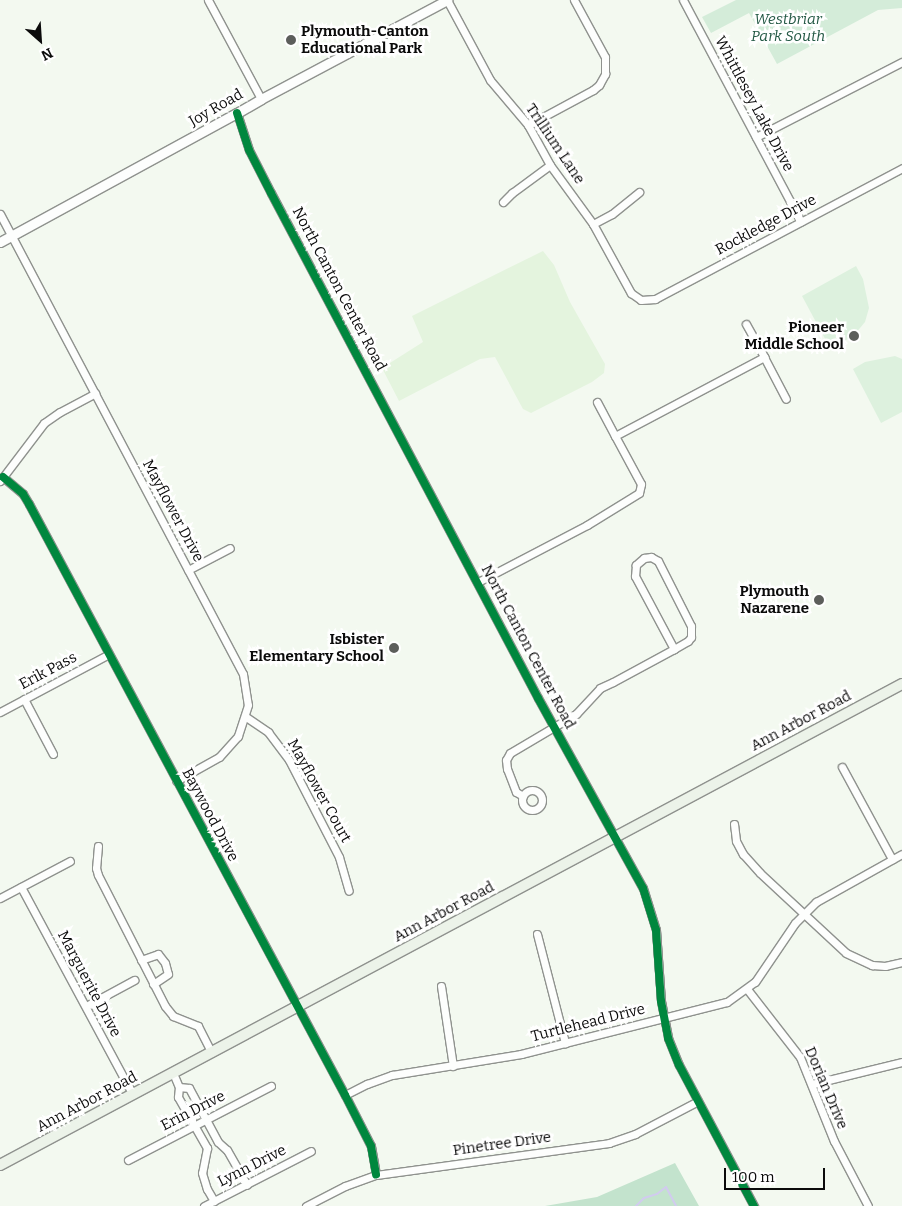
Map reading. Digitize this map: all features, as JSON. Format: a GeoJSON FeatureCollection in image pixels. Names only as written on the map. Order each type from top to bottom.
{"type":"FeatureCollection","features":[{"type":"Feature","properties":{"kind":"main road","name":"Ann Arbor Road"},"geometry":{"type":"LineString","coordinates":[[0,1165],[902,684]]}},
{"type":"Feature","properties":{"kind":"street"},"geometry":{"type":"LineString","coordinates":[[208,0],[261,98]]}},
{"type":"Feature","properties":{"kind":"street","name":"Joy Road"},"geometry":{"type":"LineString","coordinates":[[0,242],[237,113],[261,98],[447,0]]}},
{"type":"Feature","properties":{"kind":"street","name":"Trillium Lane"},"geometry":{"type":"LineString","coordinates":[[447,0],[490,80],[528,124],[550,165],[593,224],[631,293],[641,300]]}},
{"type":"Feature","properties":{"kind":"street"},"geometry":{"type":"LineString","coordinates":[[528,124],[592,90],[600,84],[605,74],[605,57],[574,0]]}},
{"type":"Feature","properties":{"kind":"street","name":"Whittlesey Lake Drive"},"geometry":{"type":"LineString","coordinates":[[683,0],[801,222]]}},
{"type":"Feature","properties":{"kind":"street"},"geometry":{"type":"LineString","coordinates":[[756,137],[902,62]]}},
{"type":"Feature","properties":{"kind":"street","name":"North Canton Center Road"},"geometry":{"type":"LineString","coordinates":[[237,113],[249,150],[269,189],[555,728],[643,888],[653,916],[657,941],[663,1019],[674,1055],[754,1206]]}},
{"type":"Feature","properties":{"kind":"street"},"geometry":{"type":"LineString","coordinates":[[503,202],[512,193],[550,165]]}},
{"type":"Feature","properties":{"kind":"street","name":"Rockledge Drive"},"geometry":{"type":"LineString","coordinates":[[641,300],[655,299],[902,168]]}},
{"type":"Feature","properties":{"kind":"street"},"geometry":{"type":"LineString","coordinates":[[593,224],[612,214],[639,192]]}},
{"type":"Feature","properties":{"kind":"street","name":"Mayflower Drive"},"geometry":{"type":"LineString","coordinates":[[0,214],[243,674],[248,696],[246,717],[238,736],[225,752],[176,781]]}},
{"type":"Feature","properties":{"kind":"street"},"geometry":{"type":"LineString","coordinates":[[746,324],[786,399]]}},
{"type":"Feature","properties":{"kind":"street"},"geometry":{"type":"LineString","coordinates":[[616,436],[764,357]]}},
{"type":"Feature","properties":{"kind":"street"},"geometry":{"type":"LineString","coordinates":[[2,479],[32,436],[44,423],[95,393]]}},
{"type":"Feature","properties":{"kind":"street"},"geometry":{"type":"LineString","coordinates":[[478,582],[587,525],[639,492],[641,484],[597,402]]}},
{"type":"Feature","properties":{"kind":"street","name":"Baywood Drive"},"geometry":{"type":"LineString","coordinates":[[2,479],[23,494],[29,504],[345,1095],[371,1146],[376,1175]]}},
{"type":"Feature","properties":{"kind":"street"},"geometry":{"type":"LineString","coordinates":[[188,570],[230,548]]}},
{"type":"Feature","properties":{"kind":"street"},"geometry":{"type":"LineString","coordinates":[[523,796],[516,792],[510,780],[506,764],[508,757],[514,750],[555,728],[576,714],[600,688],[674,649],[689,639],[692,632],[691,626],[658,561],[651,557],[644,558],[636,565],[635,576],[674,649]]}},
{"type":"Feature","properties":{"kind":"street","name":"Erik Pass"},"geometry":{"type":"LineString","coordinates":[[0,712],[108,654]]}},
{"type":"Feature","properties":{"kind":"street"},"geometry":{"type":"LineString","coordinates":[[24,699],[53,754]]}},
{"type":"Feature","properties":{"kind":"street","name":"Mayflower Court"},"geometry":{"type":"LineString","coordinates":[[246,717],[268,732],[290,760],[339,857],[349,891]]}},
{"type":"Feature","properties":{"kind":"street"},"geometry":{"type":"LineString","coordinates":[[842,766],[892,859]]}},
{"type":"Feature","properties":{"kind":"street"},"geometry":{"type":"LineString","coordinates":[[734,824],[736,840],[743,854],[803,913],[855,959],[878,965],[902,962]]}},
{"type":"Feature","properties":{"kind":"street"},"geometry":{"type":"LineString","coordinates":[[98,846],[96,868],[98,875],[153,984],[169,1013],[198,1026],[212,1053]]}},
{"type":"Feature","properties":{"kind":"street","name":"Turtlehead Drive"},"geometry":{"type":"LineString","coordinates":[[345,1095],[367,1084],[392,1075],[491,1060],[721,1005],[747,989],[762,973],[803,913],[836,889],[902,854]]}},
{"type":"Feature","properties":{"kind":"street"},"geometry":{"type":"LineString","coordinates":[[0,898],[70,861]]}},
{"type":"Feature","properties":{"kind":"street","name":"Marguerite Drive"},"geometry":{"type":"LineString","coordinates":[[21,886],[133,1095]]}},
{"type":"Feature","properties":{"kind":"street"},"geometry":{"type":"LineString","coordinates":[[538,934],[565,1043]]}},
{"type":"Feature","properties":{"kind":"street"},"geometry":{"type":"LineString","coordinates":[[141,960],[156,954],[160,955],[165,963],[168,974],[153,984]]}},
{"type":"Feature","properties":{"kind":"street"},"geometry":{"type":"LineString","coordinates":[[86,1006],[134,980]]}},
{"type":"Feature","properties":{"kind":"street"},"geometry":{"type":"LineString","coordinates":[[441,986],[453,1066]]}},
{"type":"Feature","properties":{"kind":"street","name":"Dorian Drive"},"geometry":{"type":"LineString","coordinates":[[747,989],[794,1048],[812,1084],[834,1141],[868,1206]]}},
{"type":"Feature","properties":{"kind":"street"},"geometry":{"type":"LineString","coordinates":[[812,1084],[902,1062]]}},
{"type":"Feature","properties":{"kind":"street"},"geometry":{"type":"LineString","coordinates":[[173,1074],[179,1086],[178,1097],[207,1148],[202,1173],[207,1189],[214,1201]]}},
{"type":"Feature","properties":{"kind":"street"},"geometry":{"type":"LineString","coordinates":[[179,1086],[189,1088],[218,1142],[227,1150],[246,1185]]}},
{"type":"Feature","properties":{"kind":"street","name":"Erin Drive"},"geometry":{"type":"LineString","coordinates":[[128,1160],[271,1086]]}},
{"type":"Feature","properties":{"kind":"street","name":"Pinetree Drive"},"geometry":{"type":"LineString","coordinates":[[306,1206],[345,1186],[376,1175],[609,1143],[635,1134],[698,1101]]}},
{"type":"Feature","properties":{"kind":"street"},"geometry":{"type":"LineString","coordinates":[[207,1148],[218,1142]]}},
{"type":"Feature","properties":{"kind":"street","name":"Lynn Drive"},"geometry":{"type":"LineString","coordinates":[[204,1206],[311,1151]]}},
{"type":"Feature","properties":{"kind":"green space","name":"Westbriar Park South"},"geometry":{"type":"Polygon","coordinates":[[[736,0],[902,0],[902,8],[878,10],[777,64],[749,13],[711,33],[702,17],[736,0]]]}},
{"type":"Feature","properties":{"kind":"green space"},"geometry":{"type":"Polygon","coordinates":[[[543,251],[554,265],[570,302],[605,364],[604,373],[592,382],[531,413],[523,409],[495,357],[480,359],[399,401],[382,368],[423,342],[412,316],[543,251]]]}},
{"type":"Feature","properties":{"kind":"green space"},"geometry":{"type":"Polygon","coordinates":[[[856,266],[863,279],[869,308],[865,322],[855,334],[831,350],[802,296],[856,266]]]}},
{"type":"Feature","properties":{"kind":"green space"},"geometry":{"type":"Polygon","coordinates":[[[895,356],[902,359],[902,412],[881,423],[853,369],[865,362],[895,356]]]}},
{"type":"Feature","properties":{"kind":"green space"},"geometry":{"type":"Polygon","coordinates":[[[675,1163],[699,1206],[545,1206],[597,1197],[675,1163]]]}},
{"type":"Feature","properties":{"kind":"waterway"},"geometry":{"type":"LineString","coordinates":[[636,1206],[644,1198],[657,1194],[666,1187],[676,1206]]}},
{"type":"Feature","properties":{"kind":"cycle path"},"geometry":{"type":"LineString","coordinates":[[237,113],[249,150],[271,193],[538,698],[643,888],[656,930],[661,1001],[668,1038],[679,1065],[754,1206]]}},
{"type":"Feature","properties":{"kind":"cycle path"},"geometry":{"type":"LineString","coordinates":[[3,477],[23,494],[29,504],[345,1095],[371,1146],[376,1175]]}},
{"type":"Feature","properties":{"kind":"place","name":"Plymouth-Canton Educational Park"},"geometry":{"type":"Point","coordinates":[291,40]}},
{"type":"Feature","properties":{"kind":"place","name":"Pioneer Middle School"},"geometry":{"type":"Point","coordinates":[854,336]}},
{"type":"Feature","properties":{"kind":"place","name":"Plymouth Nazarene"},"geometry":{"type":"Point","coordinates":[819,600]}},
{"type":"Feature","properties":{"kind":"place","name":"Isbister Elementary School"},"geometry":{"type":"Point","coordinates":[394,648]}}]}
